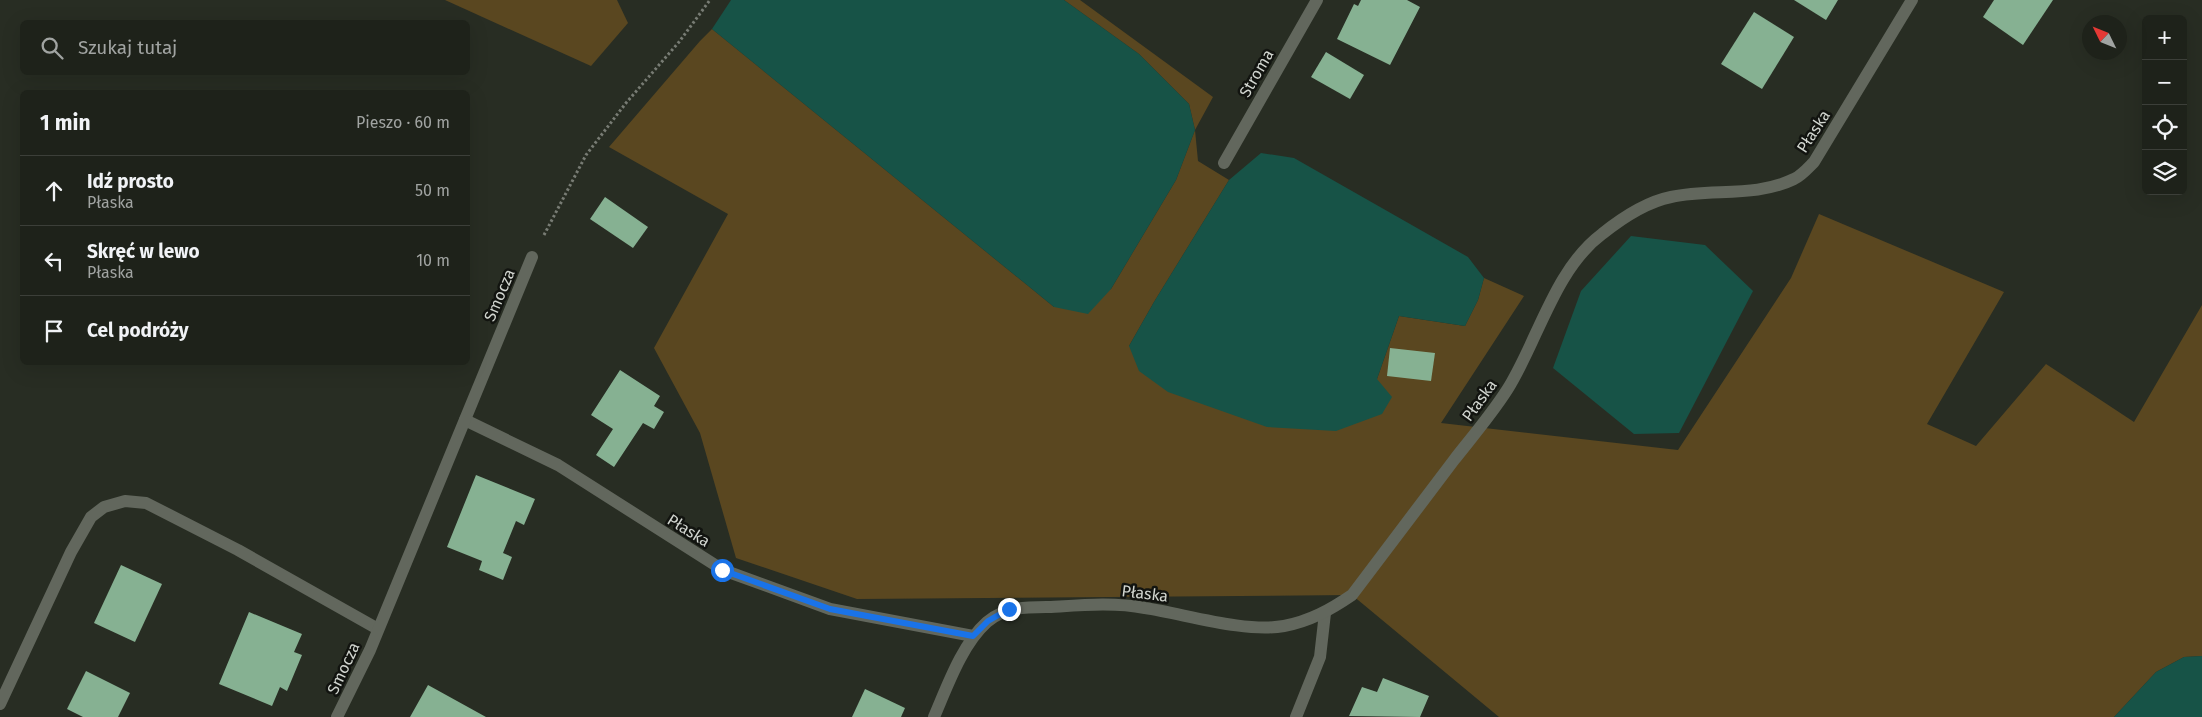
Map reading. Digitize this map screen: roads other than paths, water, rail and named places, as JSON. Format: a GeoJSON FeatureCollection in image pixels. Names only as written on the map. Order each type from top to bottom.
{"type":"FeatureCollection","features":[{"type":"Feature","properties":{"kind":"street","name":"Stroma"},"geometry":{"type":"LineString","coordinates":[[1224,163],[1317,0]]}},
{"type":"Feature","properties":{"kind":"street","name":"Płaska"},"geometry":{"type":"LineString","coordinates":[[934,717],[948,683],[973,636],[988,621],[1009,609],[1106,604],[1143,607],[1241,626],[1282,626],[1325,613],[1352,595],[1506,392],[1528,353],[1558,289],[1578,256],[1600,235],[1636,210],[1669,197],[1696,193],[1748,192],[1776,186],[1795,179],[1814,162],[1912,0]]}},
{"type":"Feature","properties":{"kind":"street","name":"Smocza"},"geometry":{"type":"LineString","coordinates":[[337,717],[378,629],[532,256]]}},
{"type":"Feature","properties":{"kind":"street","name":"Płaska"},"geometry":{"type":"LineString","coordinates":[[464,420],[558,465],[722,570],[830,609],[973,636]]}},
{"type":"Feature","properties":{"kind":"street"},"geometry":{"type":"LineString","coordinates":[[0,704],[71,552],[91,517],[104,507],[125,501],[146,503],[238,550],[378,629]]}},
{"type":"Feature","properties":{"kind":"street"},"geometry":{"type":"LineString","coordinates":[[1296,717],[1320,657],[1325,613]]}},
{"type":"Feature","properties":{"kind":"water"},"geometry":{"type":"Polygon","coordinates":[[[731,0],[1064,0],[1139,54],[1189,104],[1195,130],[1176,180],[1111,289],[1088,314],[1054,307],[712,29],[731,0]]]}},
{"type":"Feature","properties":{"kind":"water"},"geometry":{"type":"Polygon","coordinates":[[[1261,153],[1294,158],[1468,257],[1484,278],[1478,300],[1465,326],[1399,316],[1377,379],[1392,397],[1382,414],[1336,431],[1267,427],[1168,392],[1139,371],[1129,346],[1229,180],[1261,153]]]}},
{"type":"Feature","properties":{"kind":"water"},"geometry":{"type":"Polygon","coordinates":[[[1631,236],[1705,245],[1753,291],[1679,433],[1634,434],[1553,368],[1581,291],[1631,236]]]}},
{"type":"Feature","properties":{"kind":"water"},"geometry":{"type":"Polygon","coordinates":[[[2202,656],[2202,717],[2114,717],[2156,672],[2184,657],[2202,656]]]}}]}
